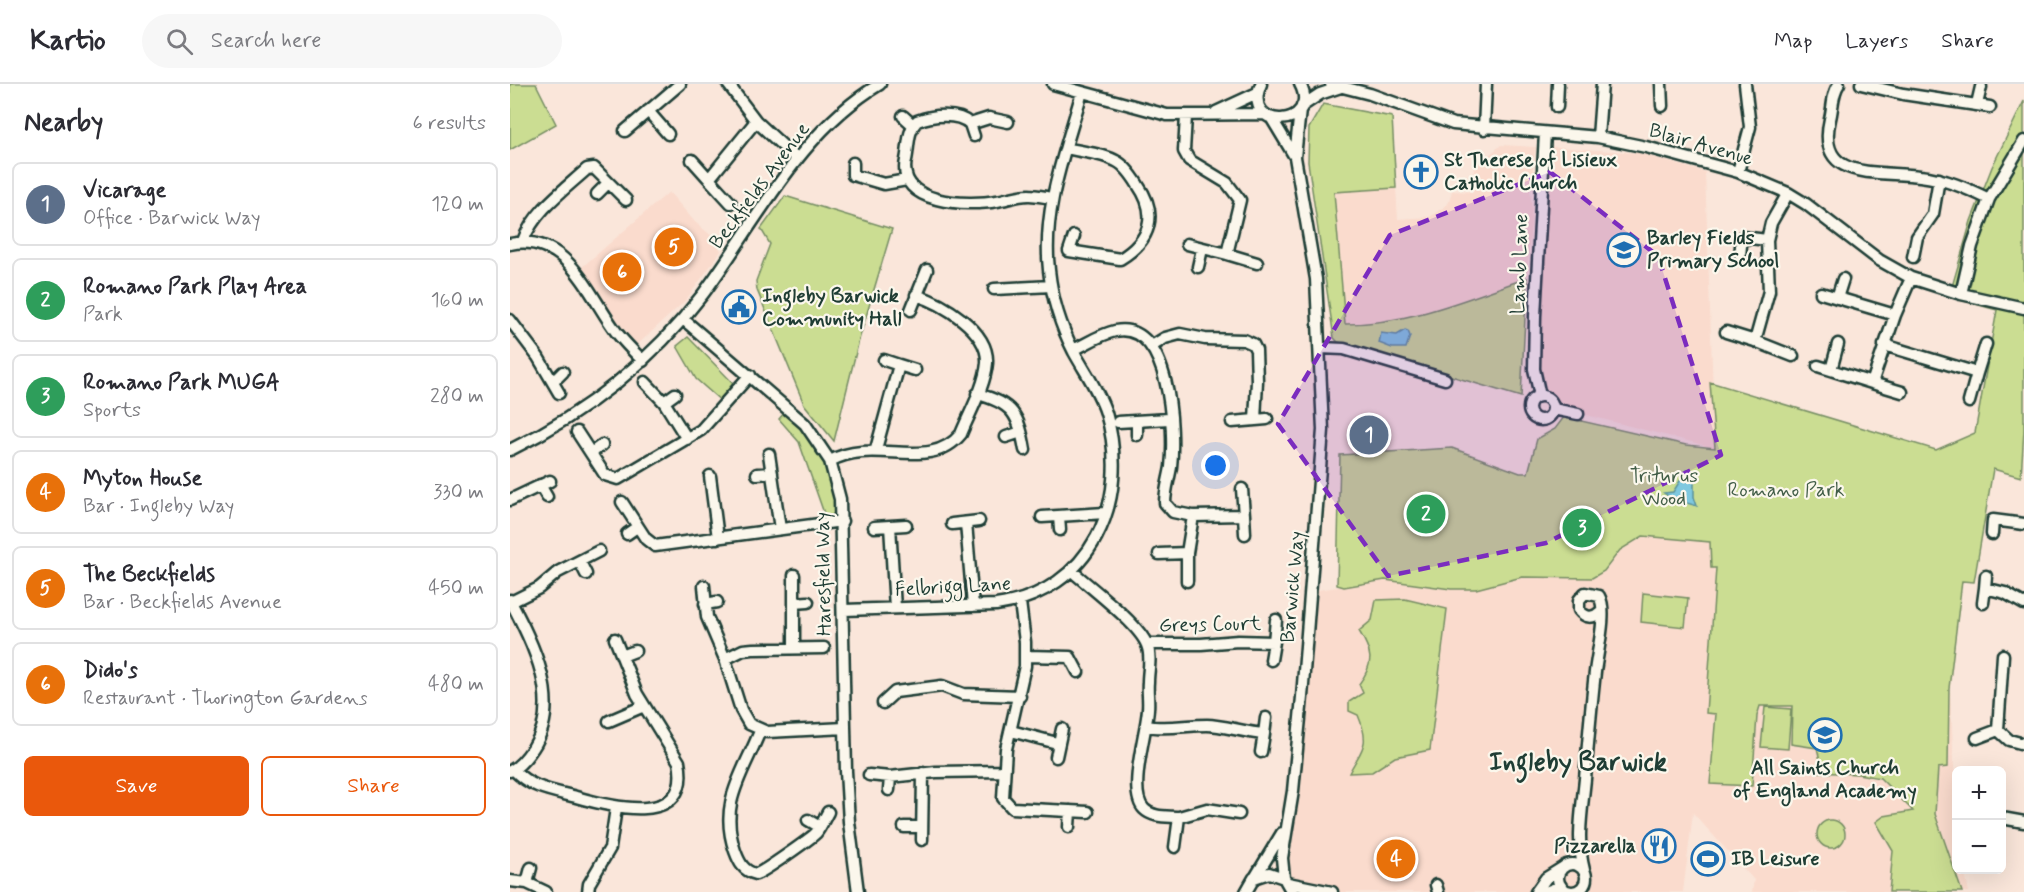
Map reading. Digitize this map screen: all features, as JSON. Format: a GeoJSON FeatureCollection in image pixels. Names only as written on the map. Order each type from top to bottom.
{"type":"FeatureCollection","features":[{"type":"Feature","properties":{"kind":"street"},"geometry":{"type":"LineString","coordinates":[[625,131],[680,84]]}},
{"type":"Feature","properties":{"kind":"street"},"geometry":{"type":"LineString","coordinates":[[728,84],[756,121],[797,159]]}},
{"type":"Feature","properties":{"kind":"street","name":"Beckfields Avenue"},"geometry":{"type":"LineString","coordinates":[[510,450],[576,413],[643,361],[683,319],[797,159],[837,116],[880,84]]}},
{"type":"Feature","properties":{"kind":"street"},"geometry":{"type":"LineString","coordinates":[[1053,84],[1151,111],[1186,116],[1213,113],[1269,117]]}},
{"type":"Feature","properties":{"kind":"street","name":"Barwick Way"},"geometry":{"type":"LineString","coordinates":[[1288,884],[1282,858],[1285,828],[1293,790],[1322,466],[1321,348],[1317,279],[1295,157],[1304,95],[1300,84]]}},
{"type":"Feature","properties":{"kind":"street"},"geometry":{"type":"LineString","coordinates":[[1484,129],[1486,84]]}},
{"type":"Feature","properties":{"kind":"street"},"geometry":{"type":"LineString","coordinates":[[1557,107],[1558,84]]}},
{"type":"Feature","properties":{"kind":"street"},"geometry":{"type":"LineString","coordinates":[[1598,137],[1602,84]]}},
{"type":"Feature","properties":{"kind":"street"},"geometry":{"type":"LineString","coordinates":[[1661,84],[1662,106]]}},
{"type":"Feature","properties":{"kind":"street"},"geometry":{"type":"LineString","coordinates":[[1738,172],[1750,127],[1745,84]]}},
{"type":"Feature","properties":{"kind":"street"},"geometry":{"type":"LineString","coordinates":[[1839,84],[1835,92],[1826,137],[1831,153],[1837,161],[1871,173],[1939,179],[1960,184],[1989,199]]}},
{"type":"Feature","properties":{"kind":"street"},"geometry":{"type":"LineString","coordinates":[[1861,84],[1903,94],[1990,107]]}},
{"type":"Feature","properties":{"kind":"street"},"geometry":{"type":"LineString","coordinates":[[1213,113],[1260,86]]}},
{"type":"Feature","properties":{"kind":"street","name":"Barwick Way"},"geometry":{"type":"LineString","coordinates":[[1260,86],[1260,109],[1269,117],[1295,157]]}},
{"type":"Feature","properties":{"kind":"street","name":"Blair Avenue"},"geometry":{"type":"LineString","coordinates":[[1269,117],[1288,119],[1320,94],[1336,86],[1371,89],[1453,124],[1484,129],[1598,137],[1646,147],[1738,172],[1788,193],[1879,260],[1911,278],[1961,294],[2024,308]]}},
{"type":"Feature","properties":{"kind":"street"},"geometry":{"type":"LineString","coordinates":[[1977,104],[1980,87]]}},
{"type":"Feature","properties":{"kind":"street","name":"Felbrigg Lane"},"geometry":{"type":"LineString","coordinates":[[844,610],[973,606],[1020,602],[1043,593],[1072,571],[1093,545],[1105,513],[1112,471],[1107,419],[1090,379],[1073,350],[1051,286],[1048,250],[1052,198],[1082,92]]}},
{"type":"Feature","properties":{"kind":"street"},"geometry":{"type":"LineString","coordinates":[[648,111],[668,134]]}},
{"type":"Feature","properties":{"kind":"street"},"geometry":{"type":"LineString","coordinates":[[903,116],[913,125]]}},
{"type":"Feature","properties":{"kind":"street"},"geometry":{"type":"LineString","coordinates":[[974,136],[970,124],[958,116],[923,118],[913,125],[905,163],[907,180],[919,193],[951,202],[995,202],[1028,195],[1052,198]]}},
{"type":"Feature","properties":{"kind":"street"},"geometry":{"type":"LineString","coordinates":[[1186,116],[1184,151],[1189,160],[1227,183],[1240,200],[1227,255]]}},
{"type":"Feature","properties":{"kind":"street"},"geometry":{"type":"LineString","coordinates":[[970,124],[989,118],[1008,122]]}},
{"type":"Feature","properties":{"kind":"street"},"geometry":{"type":"LineString","coordinates":[[709,179],[756,121]]}},
{"type":"Feature","properties":{"kind":"street","name":"Lamb Lane"},"geometry":{"type":"LineString","coordinates":[[1540,396],[1534,369],[1535,316],[1545,133]]}},
{"type":"Feature","properties":{"kind":"street"},"geometry":{"type":"LineString","coordinates":[[1961,294],[1972,246],[1989,199],[2024,141]]}},
{"type":"Feature","properties":{"kind":"street"},"geometry":{"type":"LineString","coordinates":[[1066,148],[1116,161],[1133,177],[1145,195],[1150,214],[1144,237],[1135,250],[1120,259],[1067,257],[1074,236]]}},
{"type":"Feature","properties":{"kind":"street"},"geometry":{"type":"LineString","coordinates":[[692,160],[731,203]]}},
{"type":"Feature","properties":{"kind":"street"},"geometry":{"type":"LineString","coordinates":[[853,163],[849,178],[884,184],[907,180]]}},
{"type":"Feature","properties":{"kind":"street"},"geometry":{"type":"LineString","coordinates":[[523,241],[527,229],[539,213],[587,169],[594,168],[626,200]]}},
{"type":"Feature","properties":{"kind":"street"},"geometry":{"type":"LineString","coordinates":[[1913,257],[1913,236],[1933,214],[1939,179]]}},
{"type":"Feature","properties":{"kind":"street"},"geometry":{"type":"LineString","coordinates":[[597,194],[608,183]]}},
{"type":"Feature","properties":{"kind":"street"},"geometry":{"type":"LineString","coordinates":[[1755,341],[1769,291],[1767,240],[1772,223],[1788,193]]}},
{"type":"Feature","properties":{"kind":"street"},"geometry":{"type":"LineString","coordinates":[[1740,255],[1742,231],[1767,240]]}},
{"type":"Feature","properties":{"kind":"street"},"geometry":{"type":"LineString","coordinates":[[510,244],[523,241],[558,252],[575,268],[617,333],[643,361]]}},
{"type":"Feature","properties":{"kind":"street"},"geometry":{"type":"LineString","coordinates":[[1187,244],[1257,263]]}},
{"type":"Feature","properties":{"kind":"street"},"geometry":{"type":"LineString","coordinates":[[1198,267],[1202,249]]}},
{"type":"Feature","properties":{"kind":"street"},"geometry":{"type":"LineString","coordinates":[[911,310],[927,270]]}},
{"type":"Feature","properties":{"kind":"street"},"geometry":{"type":"LineString","coordinates":[[1872,383],[1895,315],[1911,278]]}},
{"type":"Feature","properties":{"kind":"street"},"geometry":{"type":"LineString","coordinates":[[1837,298],[1843,279]]}},
{"type":"Feature","properties":{"kind":"street"},"geometry":{"type":"LineString","coordinates":[[994,289],[1051,286]]}},
{"type":"Feature","properties":{"kind":"street"},"geometry":{"type":"LineString","coordinates":[[1821,293],[1895,315]]}},
{"type":"Feature","properties":{"kind":"street"},"geometry":{"type":"LineString","coordinates":[[830,461],[850,452],[876,449],[915,453],[949,446],[961,434],[987,363],[981,341],[950,312],[916,294]]}},
{"type":"Feature","properties":{"kind":"street","name":"Haresfield Way"},"geometry":{"type":"LineString","coordinates":[[683,319],[805,424],[830,461],[837,484],[842,521],[845,728],[849,822],[858,892]]}},
{"type":"Feature","properties":{"kind":"street"},"geometry":{"type":"LineString","coordinates":[[510,320],[559,393]]}},
{"type":"Feature","properties":{"kind":"street"},"geometry":{"type":"LineString","coordinates":[[1073,350],[1114,331],[1136,334],[1152,346],[1165,377],[1169,419],[1171,467],[1165,503],[1173,512],[1193,516],[1244,515]]}},
{"type":"Feature","properties":{"kind":"street"},"geometry":{"type":"LineString","coordinates":[[1726,332],[1793,356]]}},
{"type":"Feature","properties":{"kind":"street"},"geometry":{"type":"LineString","coordinates":[[1152,346],[1165,338],[1180,334],[1205,339],[1244,340],[1252,344],[1256,350],[1255,420]]}},
{"type":"Feature","properties":{"kind":"street"},"geometry":{"type":"LineString","coordinates":[[1831,370],[1838,344]]}},
{"type":"Feature","properties":{"kind":"street"},"geometry":{"type":"LineString","coordinates":[[1969,402],[1986,344]]}},
{"type":"Feature","properties":{"kind":"street"},"geometry":{"type":"LineString","coordinates":[[1884,345],[1977,373]]}},
{"type":"Feature","properties":{"kind":"street"},"geometry":{"type":"LineString","coordinates":[[1321,348],[1344,349],[1445,380]]}},
{"type":"Feature","properties":{"kind":"street"},"geometry":{"type":"LineString","coordinates":[[884,360],[915,370]]}},
{"type":"Feature","properties":{"kind":"street"},"geometry":{"type":"LineString","coordinates":[[876,449],[899,365]]}},
{"type":"Feature","properties":{"kind":"street"},"geometry":{"type":"LineString","coordinates":[[1818,366],[1902,392]]}},
{"type":"Feature","properties":{"kind":"street"},"geometry":{"type":"LineString","coordinates":[[553,382],[562,372]]}},
{"type":"Feature","properties":{"kind":"street"},"geometry":{"type":"LineString","coordinates":[[577,432],[605,475],[618,479],[687,439],[715,416],[750,375]]}},
{"type":"Feature","properties":{"kind":"street"},"geometry":{"type":"LineString","coordinates":[[645,382],[664,402],[687,439]]}},
{"type":"Feature","properties":{"kind":"street"},"geometry":{"type":"LineString","coordinates":[[664,402],[675,394]]}},
{"type":"Feature","properties":{"kind":"street"},"geometry":{"type":"LineString","coordinates":[[977,394],[1010,408],[1016,415],[1025,450]]}},
{"type":"Feature","properties":{"kind":"street"},"geometry":{"type":"LineString","coordinates":[[1540,396],[1548,398],[1553,409],[1544,419],[1526,415],[1531,402],[1540,396]]}},
{"type":"Feature","properties":{"kind":"street"},"geometry":{"type":"LineString","coordinates":[[1553,409],[1578,414]]}},
{"type":"Feature","properties":{"kind":"street"},"geometry":{"type":"LineString","coordinates":[[1232,422],[1267,418]]}},
{"type":"Feature","properties":{"kind":"street"},"geometry":{"type":"LineString","coordinates":[[1118,422],[1169,419]]}},
{"type":"Feature","properties":{"kind":"street"},"geometry":{"type":"LineString","coordinates":[[1137,421],[1137,435]]}},
{"type":"Feature","properties":{"kind":"street"},"geometry":{"type":"LineString","coordinates":[[1006,436],[1021,432]]}},
{"type":"Feature","properties":{"kind":"street"},"geometry":{"type":"LineString","coordinates":[[591,453],[602,446]]}},
{"type":"Feature","properties":{"kind":"street"},"geometry":{"type":"LineString","coordinates":[[770,454],[780,529]]}},
{"type":"Feature","properties":{"kind":"street"},"geometry":{"type":"LineString","coordinates":[[757,474],[772,472]]}},
{"type":"Feature","properties":{"kind":"street"},"geometry":{"type":"LineString","coordinates":[[710,476],[716,494],[718,538]]}},
{"type":"Feature","properties":{"kind":"street"},"geometry":{"type":"LineString","coordinates":[[510,500],[545,483],[547,497]]}},
{"type":"Feature","properties":{"kind":"street"},"geometry":{"type":"LineString","coordinates":[[1242,489],[1245,534]]}},
{"type":"Feature","properties":{"kind":"street"},"geometry":{"type":"LineString","coordinates":[[622,502],[650,543],[655,546],[842,521]]}},
{"type":"Feature","properties":{"kind":"street"},"geometry":{"type":"LineString","coordinates":[[1042,517],[1105,513]]}},
{"type":"Feature","properties":{"kind":"street"},"geometry":{"type":"LineString","coordinates":[[1059,516],[1060,530]]}},
{"type":"Feature","properties":{"kind":"street"},"geometry":{"type":"LineString","coordinates":[[1187,581],[1187,553],[1193,516]]}},
{"type":"Feature","properties":{"kind":"street"},"geometry":{"type":"LineString","coordinates":[[1992,534],[1993,520],[2024,524]]}},
{"type":"Feature","properties":{"kind":"street"},"geometry":{"type":"LineString","coordinates":[[952,524],[979,521]]}},
{"type":"Feature","properties":{"kind":"street"},"geometry":{"type":"LineString","coordinates":[[966,523],[973,606]]}},
{"type":"Feature","properties":{"kind":"street"},"geometry":{"type":"LineString","coordinates":[[874,527],[906,525]]}},
{"type":"Feature","properties":{"kind":"street"},"geometry":{"type":"LineString","coordinates":[[890,526],[895,608]]}},
{"type":"Feature","properties":{"kind":"street"},"geometry":{"type":"LineString","coordinates":[[627,534],[638,527]]}},
{"type":"Feature","properties":{"kind":"street"},"geometry":{"type":"LineString","coordinates":[[599,551],[510,601],[541,675],[547,704],[543,731],[530,753],[512,770],[531,784],[616,808],[656,806],[669,800],[678,787],[681,774],[676,754],[644,706],[615,639]]}},
{"type":"Feature","properties":{"kind":"street"},"geometry":{"type":"LineString","coordinates":[[1160,554],[1187,553]]}},
{"type":"Feature","properties":{"kind":"street"},"geometry":{"type":"LineString","coordinates":[[580,562],[586,574]]}},
{"type":"Feature","properties":{"kind":"street"},"geometry":{"type":"LineString","coordinates":[[1072,571],[1134,627],[1147,644],[1150,654],[1146,726],[1140,761],[1140,803],[1144,809],[1156,816],[1179,816],[1207,810],[1239,814]]}},
{"type":"Feature","properties":{"kind":"street"},"geometry":{"type":"LineString","coordinates":[[794,575],[794,647]]}},
{"type":"Feature","properties":{"kind":"street"},"geometry":{"type":"LineString","coordinates":[[1983,603],[1986,576]]}},
{"type":"Feature","properties":{"kind":"street"},"geometry":{"type":"LineString","coordinates":[[704,586],[707,617],[725,659],[745,719],[760,730],[845,728]]}},
{"type":"Feature","properties":{"kind":"street"},"geometry":{"type":"LineString","coordinates":[[1984,588],[2005,593],[2024,604]]}},
{"type":"Feature","properties":{"kind":"street"},"geometry":{"type":"LineString","coordinates":[[1546,892],[1563,889],[1580,891],[1586,880],[1578,844],[1599,639],[1603,626],[1599,596],[1586,593],[1578,605],[1582,614],[1594,625],[1599,639]]}},
{"type":"Feature","properties":{"kind":"street"},"geometry":{"type":"LineString","coordinates":[[705,604],[717,602]]}},
{"type":"Feature","properties":{"kind":"street"},"geometry":{"type":"LineString","coordinates":[[794,603],[808,602]]}},
{"type":"Feature","properties":{"kind":"street"},"geometry":{"type":"LineString","coordinates":[[1020,602],[1026,656],[1004,771],[1003,798],[1012,808],[1088,812]]}},
{"type":"Feature","properties":{"kind":"street"},"geometry":{"type":"LineString","coordinates":[[1586,616],[1592,617],[1600,612]]}},
{"type":"Feature","properties":{"kind":"street","name":"Greys Court"},"geometry":{"type":"LineString","coordinates":[[1271,660],[1276,620]]}},
{"type":"Feature","properties":{"kind":"street","name":"Greys Court"},"geometry":{"type":"LineString","coordinates":[[1147,644],[1274,642]]}},
{"type":"Feature","properties":{"kind":"street"},"geometry":{"type":"LineString","coordinates":[[725,659],[743,650],[824,648]]}},
{"type":"Feature","properties":{"kind":"street"},"geometry":{"type":"LineString","coordinates":[[622,656],[635,651]]}},
{"type":"Feature","properties":{"kind":"street"},"geometry":{"type":"LineString","coordinates":[[1998,730],[2003,655]]}},
{"type":"Feature","properties":{"kind":"street"},"geometry":{"type":"LineString","coordinates":[[1026,656],[1070,657],[1078,672]]}},
{"type":"Feature","properties":{"kind":"street"},"geometry":{"type":"LineString","coordinates":[[883,703],[895,692],[942,686],[962,700],[1020,696]]}},
{"type":"Feature","properties":{"kind":"street"},"geometry":{"type":"LineString","coordinates":[[609,721],[625,720],[644,706]]}},
{"type":"Feature","properties":{"kind":"street"},"geometry":{"type":"LineString","coordinates":[[1261,752],[1266,718]]}},
{"type":"Feature","properties":{"kind":"street"},"geometry":{"type":"LineString","coordinates":[[1146,726],[1171,729],[1209,725],[1239,732],[1264,734]]}},
{"type":"Feature","properties":{"kind":"street"},"geometry":{"type":"LineString","coordinates":[[1056,757],[1057,743],[1062,729]]}},
{"type":"Feature","properties":{"kind":"street"},"geometry":{"type":"LineString","coordinates":[[760,730],[729,806],[730,835],[742,867],[752,873],[760,874],[808,840],[820,827],[828,812]]}},
{"type":"Feature","properties":{"kind":"street"},"geometry":{"type":"LineString","coordinates":[[1977,738],[1998,730]]}},
{"type":"Feature","properties":{"kind":"street"},"geometry":{"type":"LineString","coordinates":[[1998,730],[2009,740],[2024,744]]}},
{"type":"Feature","properties":{"kind":"street"},"geometry":{"type":"LineString","coordinates":[[1011,731],[1057,743]]}},
{"type":"Feature","properties":{"kind":"street"},"geometry":{"type":"LineString","coordinates":[[869,775],[890,777],[923,773],[1004,771]]}},
{"type":"Feature","properties":{"kind":"street"},"geometry":{"type":"LineString","coordinates":[[922,840],[920,827],[924,816],[923,773]]}},
{"type":"Feature","properties":{"kind":"street"},"geometry":{"type":"LineString","coordinates":[[889,790],[890,777]]}},
{"type":"Feature","properties":{"kind":"street"},"geometry":{"type":"LineString","coordinates":[[588,892],[610,848],[616,808]]}},
{"type":"Feature","properties":{"kind":"street"},"geometry":{"type":"LineString","coordinates":[[1069,827],[1070,812]]}},
{"type":"Feature","properties":{"kind":"street"},"geometry":{"type":"LineString","coordinates":[[1175,847],[1179,816]]}},
{"type":"Feature","properties":{"kind":"street"},"geometry":{"type":"LineString","coordinates":[[2006,819],[2024,822]]}},
{"type":"Feature","properties":{"kind":"street"},"geometry":{"type":"LineString","coordinates":[[808,820],[820,827]]}},
{"type":"Feature","properties":{"kind":"street"},"geometry":{"type":"LineString","coordinates":[[904,826],[920,827]]}},
{"type":"Feature","properties":{"kind":"street","name":"Barwick Way"},"geometry":{"type":"LineString","coordinates":[[1249,885],[1285,828]]}},
{"type":"Feature","properties":{"kind":"street"},"geometry":{"type":"LineString","coordinates":[[1563,889],[1558,877],[1578,844]]}},
{"type":"Feature","properties":{"kind":"street"},"geometry":{"type":"LineString","coordinates":[[1536,892],[1546,878],[1564,867],[1576,865],[1584,870]]}},
{"type":"Feature","properties":{"kind":"street"},"geometry":{"type":"LineString","coordinates":[[527,884],[531,868]]}},
{"type":"Feature","properties":{"kind":"street"},"geometry":{"type":"LineString","coordinates":[[1234,892],[1269,873],[1288,884],[1332,892]]}},
{"type":"Feature","properties":{"kind":"street"},"geometry":{"type":"LineString","coordinates":[[510,881],[527,884],[546,892]]}},
{"type":"Feature","properties":{"kind":"highlighted area"},"geometry":{"type":"Polygon","coordinates":[[[1550,172],[1658,256],[1721,455],[1546,543],[1388,576],[1278,424],[1390,235],[1550,172]]]}},
{"type":"Feature","properties":{"kind":"shaded area"},"geometry":{"type":"Polygon","coordinates":[[[1501,145],[1536,147],[1530,189],[1532,209],[1527,278],[1409,319],[1373,324],[1345,324],[1334,191],[1396,188],[1398,219],[1430,217],[1448,204],[1452,191],[1473,192],[1475,161],[1487,157],[1501,145]]]}},
{"type":"Feature","properties":{"kind":"shaded area","name":"Barley Fields Primary School"},"geometry":{"type":"Polygon","coordinates":[[[1544,146],[1638,153],[1705,172],[1715,448],[1579,413],[1553,409],[1548,398],[1540,396],[1534,369],[1544,146]]]}},
{"type":"Feature","properties":{"kind":"shaded area"},"geometry":{"type":"Polygon","coordinates":[[[669,192],[695,222],[713,237],[721,251],[686,300],[635,347],[601,304],[581,268],[669,192]]]}},
{"type":"Feature","properties":{"kind":"shaded area"},"geometry":{"type":"Polygon","coordinates":[[[1643,536],[1710,542],[1711,567],[1962,581],[1950,689],[1954,766],[1952,766],[1952,874],[1965,874],[1969,892],[1752,892],[1754,880],[1693,813],[1683,892],[1292,892],[1272,873],[1288,816],[1311,591],[1385,580],[1451,589],[1476,589],[1522,577],[1592,578],[1604,571],[1620,550],[1643,536]]]}},
{"type":"Feature","properties":{"kind":"green space"},"geometry":{"type":"Polygon","coordinates":[[[510,84],[536,84],[556,124],[510,150],[510,84]]]}},
{"type":"Feature","properties":{"kind":"green space","name":"Romano Park"},"geometry":{"type":"Polygon","coordinates":[[[2024,101],[2024,430],[2021,477],[1993,469],[1974,582],[1962,581],[1949,688],[1948,767],[1938,768],[1935,814],[1952,863],[1952,874],[1956,874],[1962,892],[1889,892],[1893,851],[1876,822],[1884,816],[1913,811],[1880,778],[1858,774],[1817,772],[1820,760],[1817,748],[1791,744],[1792,706],[1760,706],[1757,716],[1752,786],[1710,784],[1716,714],[1706,713],[1716,568],[1711,568],[1710,542],[1643,536],[1620,550],[1604,571],[1592,578],[1522,577],[1476,589],[1451,589],[1385,580],[1344,587],[1337,585],[1340,455],[1452,448],[1520,473],[1528,473],[1537,439],[1555,429],[1564,417],[1686,445],[1715,448],[1710,382],[1936,450],[1975,433],[1997,310],[1949,297],[1971,221],[1992,167],[2024,101]]]}},
{"type":"Feature","properties":{"kind":"green space"},"geometry":{"type":"Polygon","coordinates":[[[1323,104],[1392,117],[1396,188],[1334,192],[1345,324],[1369,323],[1415,315],[1527,278],[1521,397],[1338,342],[1334,338],[1308,162],[1309,128],[1323,104]]]}},
{"type":"Feature","properties":{"kind":"green space"},"geometry":{"type":"Polygon","coordinates":[[[785,196],[892,229],[859,340],[834,441],[804,404],[757,290],[756,281],[770,244],[761,229],[785,196]]]}},
{"type":"Feature","properties":{"kind":"green space"},"geometry":{"type":"Polygon","coordinates":[[[688,337],[733,383],[721,401],[696,379],[677,346],[688,337]]]}},
{"type":"Feature","properties":{"kind":"green space"},"geometry":{"type":"Polygon","coordinates":[[[785,412],[811,441],[829,474],[835,506],[833,514],[826,519],[799,442],[779,419],[785,412]]]}},
{"type":"Feature","properties":{"kind":"green space"},"geometry":{"type":"Polygon","coordinates":[[[1643,593],[1688,598],[1685,627],[1641,622],[1643,593]]]}},
{"type":"Feature","properties":{"kind":"green space"},"geometry":{"type":"Polygon","coordinates":[[[1405,599],[1447,609],[1430,750],[1395,757],[1372,772],[1349,773],[1361,752],[1364,734],[1358,715],[1349,711],[1349,702],[1363,693],[1359,684],[1368,670],[1370,658],[1367,645],[1359,631],[1372,620],[1376,600],[1405,599]]]}},
{"type":"Feature","properties":{"kind":"green space"},"geometry":{"type":"Polygon","coordinates":[[[1765,707],[1791,709],[1788,749],[1761,747],[1765,707]]]}},
{"type":"Feature","properties":{"kind":"green space"},"geometry":{"type":"Polygon","coordinates":[[[1831,820],[1841,824],[1845,834],[1841,844],[1831,848],[1821,844],[1817,834],[1821,824],[1831,820]]]}},
{"type":"Feature","properties":{"kind":"water"},"geometry":{"type":"Polygon","coordinates":[[[1405,330],[1410,336],[1406,348],[1392,348],[1379,343],[1381,333],[1397,335],[1405,330]]]}},
{"type":"Feature","properties":{"kind":"water"},"geometry":{"type":"Polygon","coordinates":[[[1687,470],[1694,471],[1694,497],[1697,506],[1673,499],[1664,493],[1673,492],[1687,470]]]}},
{"type":"Feature","properties":{"kind":"place","name":"St Therese of Lisieux Catholic Church"},"geometry":{"type":"Point","coordinates":[1421,172]}},
{"type":"Feature","properties":{"kind":"place","name":"The Beckfields"},"geometry":{"type":"Point","coordinates":[674,247]}},
{"type":"Feature","properties":{"kind":"place","name":"Barley Fields Primary School"},"geometry":{"type":"Point","coordinates":[1624,250]}},
{"type":"Feature","properties":{"kind":"place","name":"Dido's"},"geometry":{"type":"Point","coordinates":[622,272]}},
{"type":"Feature","properties":{"kind":"place","name":"Ingleby Barwick Community Hall"},"geometry":{"type":"Point","coordinates":[739,307]}},
{"type":"Feature","properties":{"kind":"place","name":"Vicarage"},"geometry":{"type":"Point","coordinates":[1369,435]}},
{"type":"Feature","properties":{"kind":"place","name":"Romano Park Play Area"},"geometry":{"type":"Point","coordinates":[1426,514]}},
{"type":"Feature","properties":{"kind":"place","name":"Romano Park MUGA"},"geometry":{"type":"Point","coordinates":[1582,528]}},
{"type":"Feature","properties":{"kind":"place","name":"All Saints Church of England Academy"},"geometry":{"type":"Point","coordinates":[1825,735]}},
{"type":"Feature","properties":{"kind":"place","name":"Pizzarella"},"geometry":{"type":"Point","coordinates":[1659,846]}},
{"type":"Feature","properties":{"kind":"place","name":"Myton House"},"geometry":{"type":"Point","coordinates":[1396,859]}},
{"type":"Feature","properties":{"kind":"place","name":"IB Leisure"},"geometry":{"type":"Point","coordinates":[1708,859]}},
{"type":"Feature","properties":{"kind":"district","name":"Ingleby Barwick"},"geometry":{"type":"Point","coordinates":[1578,763]}},
{"type":"Feature","properties":{"kind":"park label","name":"Triturus Wood"},"geometry":{"type":"Point","coordinates":[1664,488]}}]}
